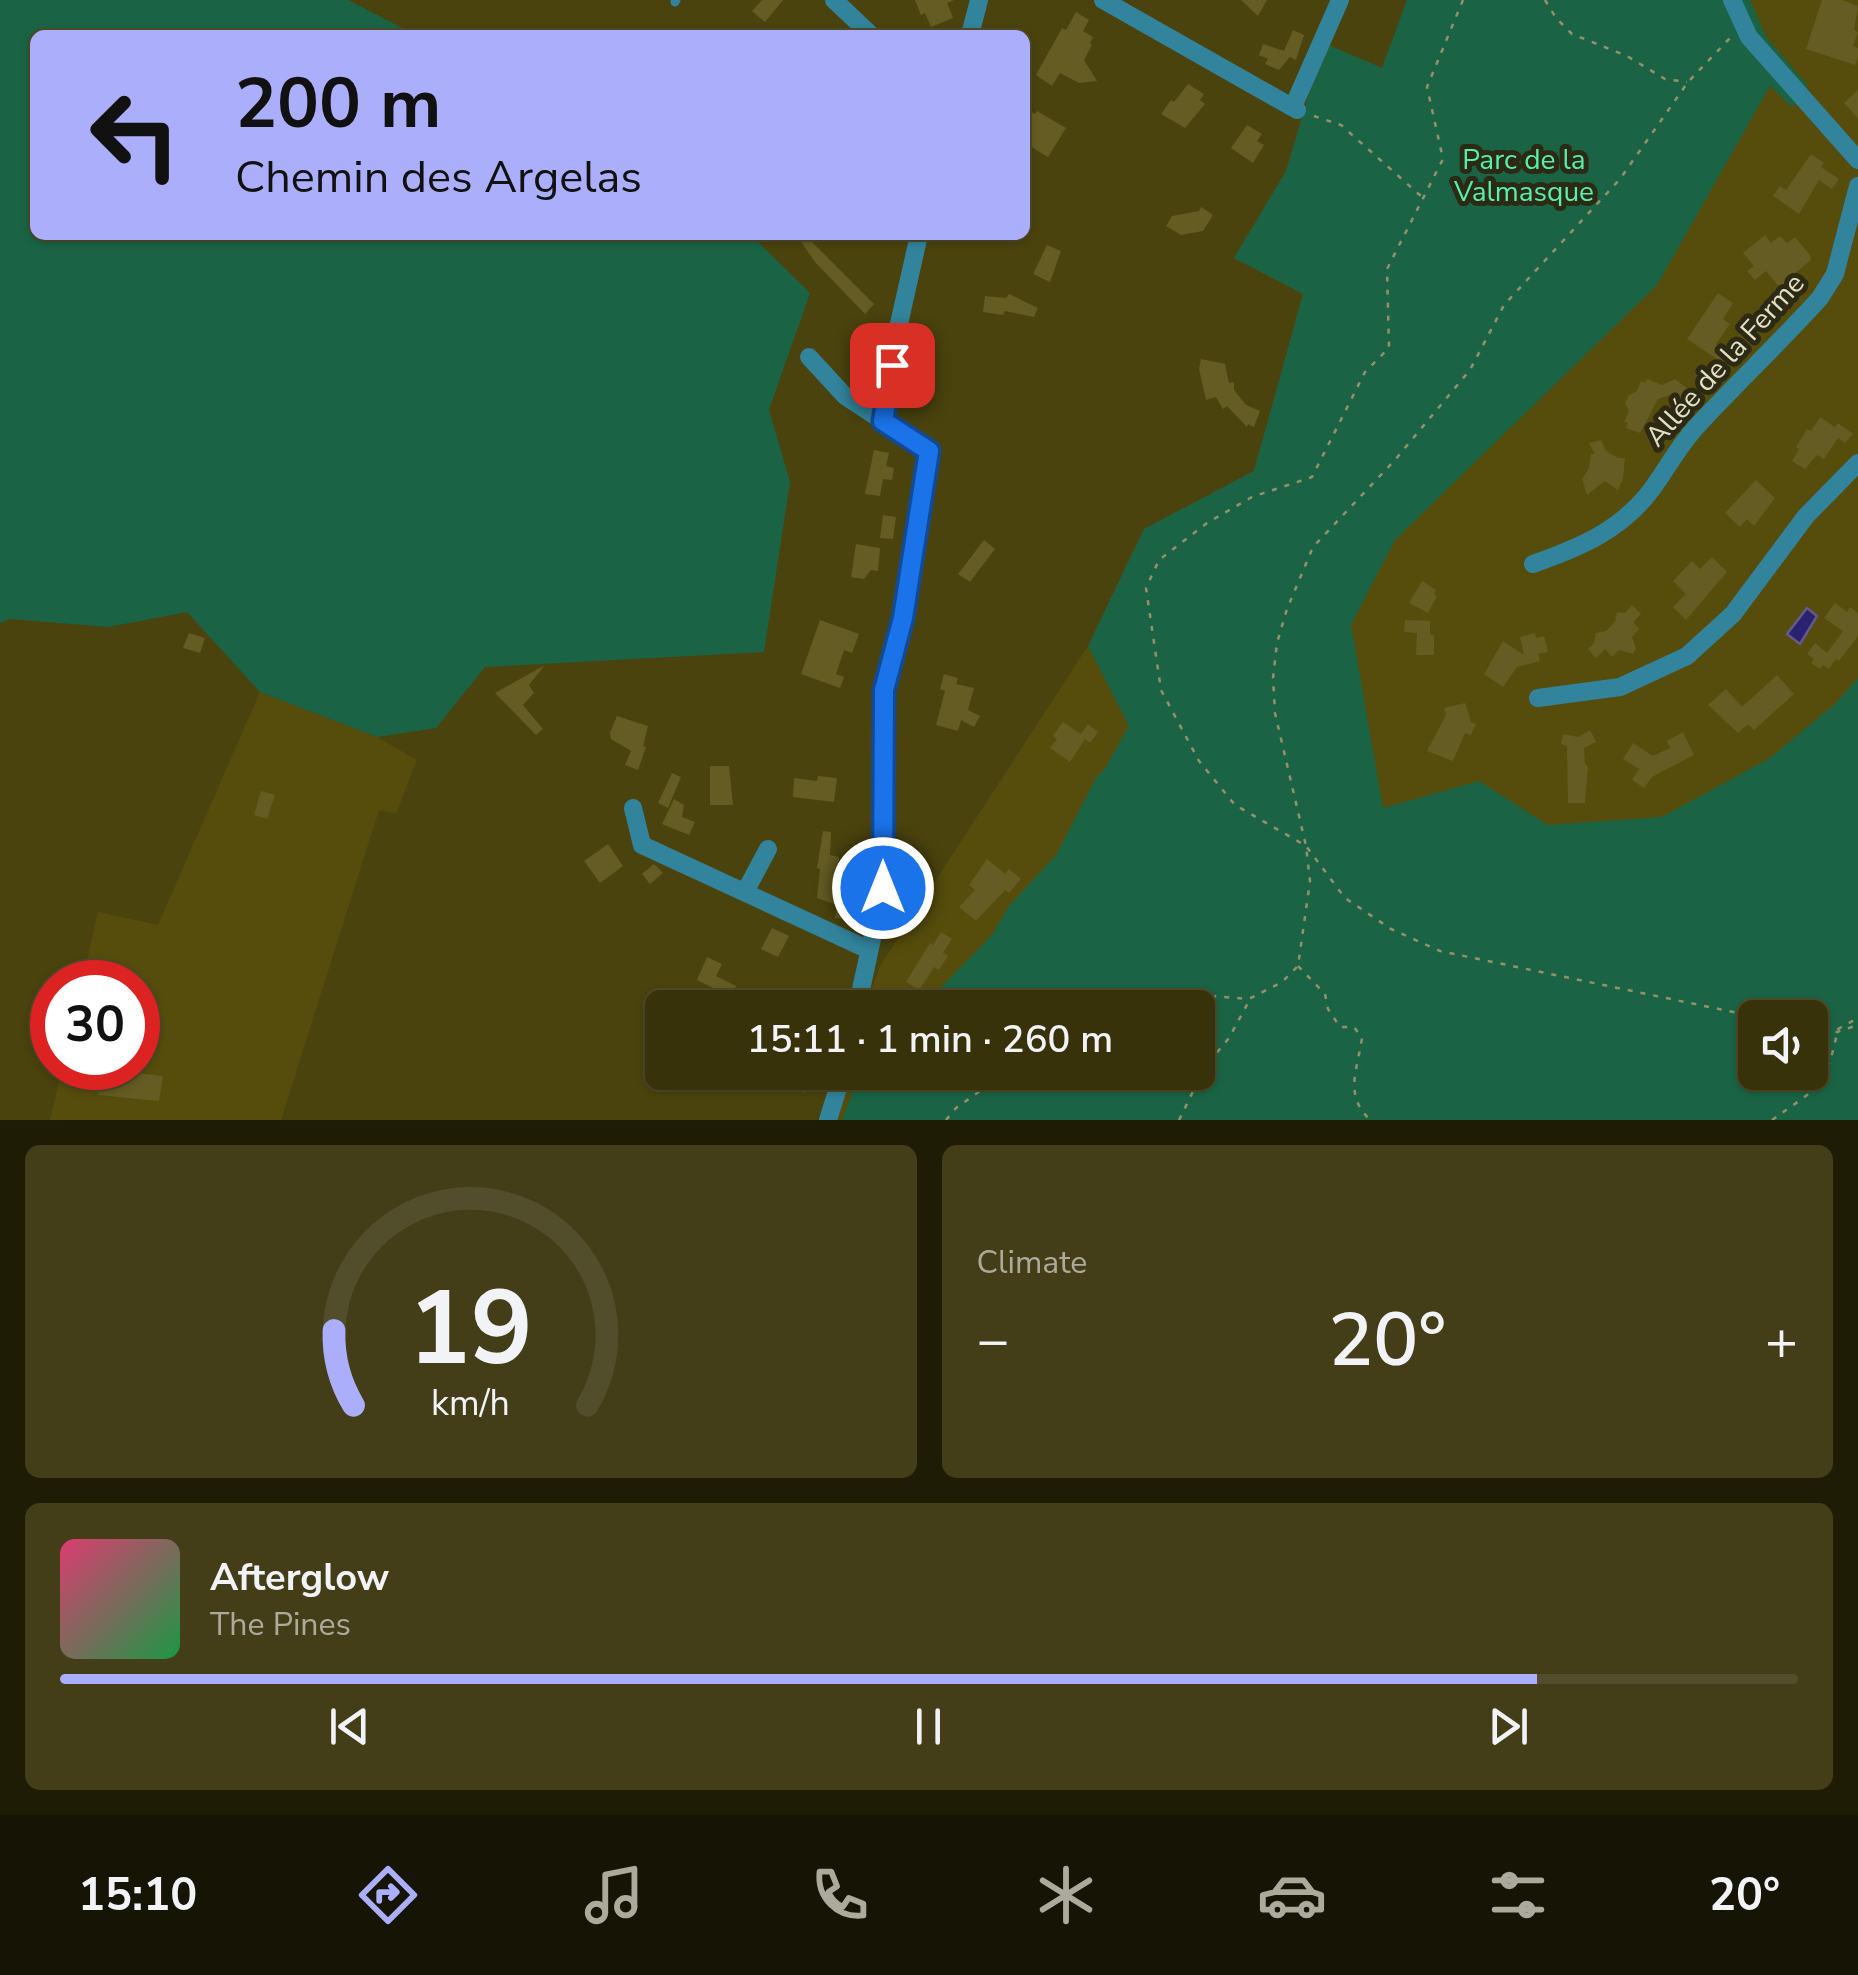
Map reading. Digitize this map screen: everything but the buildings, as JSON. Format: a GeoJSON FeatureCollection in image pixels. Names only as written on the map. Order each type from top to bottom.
{"type":"FeatureCollection","features":[{"type":"Feature","properties":{"kind":"street"},"geometry":{"type":"LineString","coordinates":[[834,0],[866,30]]}},
{"type":"Feature","properties":{"kind":"street"},"geometry":{"type":"LineString","coordinates":[[971,30],[978,0]]}},
{"type":"Feature","properties":{"kind":"street"},"geometry":{"type":"LineString","coordinates":[[1103,0],[1295,108],[1340,0]]}},
{"type":"Feature","properties":{"kind":"street"},"geometry":{"type":"LineString","coordinates":[[1732,0],[1749,37],[1858,160]]}},
{"type":"Feature","properties":{"kind":"street","name":"Allée de la Ferme"},"geometry":{"type":"LineString","coordinates":[[1533,564],[1585,545],[1614,528],[1648,494],[1696,427],[1820,298],[1836,274],[1858,186]]}},
{"type":"Feature","properties":{"kind":"street"},"geometry":{"type":"LineString","coordinates":[[883,421],[896,337],[918,240]]}},
{"type":"Feature","properties":{"kind":"street"},"geometry":{"type":"LineString","coordinates":[[809,357],[845,396],[929,451],[903,618],[884,690],[883,888],[860,990]]}},
{"type":"Feature","properties":{"kind":"street"},"geometry":{"type":"LineString","coordinates":[[1538,698],[1620,688],[1688,656],[1734,614],[1806,516],[1858,462]]}},
{"type":"Feature","properties":{"kind":"street"},"geometry":{"type":"LineString","coordinates":[[633,808],[642,844],[867,949]]}},
{"type":"Feature","properties":{"kind":"street"},"geometry":{"type":"LineString","coordinates":[[745,892],[768,849]]}},
{"type":"Feature","properties":{"kind":"street"},"geometry":{"type":"LineString","coordinates":[[828,1120],[837,1090]]}},
{"type":"Feature","properties":{"kind":"path"},"geometry":{"type":"LineString","coordinates":[[1463,0],[1426,87],[1443,159],[1386,270],[1389,348],[1365,372],[1312,477],[1252,497],[1207,522],[1159,560],[1146,588],[1161,690],[1199,761],[1235,804],[1306,846],[1346,898],[1391,929],[1440,951],[1738,1013]]}},
{"type":"Feature","properties":{"kind":"path"},"geometry":{"type":"LineString","coordinates":[[1545,0],[1572,34],[1627,56],[1665,79],[1688,82]]}},
{"type":"Feature","properties":{"kind":"path"},"geometry":{"type":"LineString","coordinates":[[1215,996],[1250,999],[1282,982],[1298,966],[1310,881],[1306,846],[1275,713],[1273,678],[1287,609],[1314,548],[1470,370],[1504,305],[1620,179],[1688,82],[1742,25]]}},
{"type":"Feature","properties":{"kind":"path"},"geometry":{"type":"LineString","coordinates":[[1295,108],[1341,125],[1423,198]]}},
{"type":"Feature","properties":{"kind":"path"},"geometry":{"type":"LineString","coordinates":[[1298,966],[1324,994],[1340,1027],[1354,1027],[1362,1038],[1354,1091],[1358,1108],[1370,1120]]}},
{"type":"Feature","properties":{"kind":"path"},"geometry":{"type":"LineString","coordinates":[[1179,1120],[1205,1067],[1228,1038],[1250,999]]}},
{"type":"Feature","properties":{"kind":"path"},"geometry":{"type":"LineString","coordinates":[[1772,1120],[1818,1088],[1829,1072],[1838,1029],[1858,1018]]}},
{"type":"Feature","properties":{"kind":"path"},"geometry":{"type":"LineString","coordinates":[[1828,1030],[1837,1032],[1858,1025]]}},
{"type":"Feature","properties":{"kind":"path"},"geometry":{"type":"LineString","coordinates":[[946,1120],[982,1090]]}},
{"type":"Feature","properties":{"kind":"shaded area","name":"Parc de la Valmasque"},"geometry":{"type":"Polygon","coordinates":[[[1409,0],[1858,0],[1858,1120],[828,1120],[838,1090],[1215,1090],[1215,990],[871,990],[880,966],[1088,646],[1144,529],[1254,471],[1303,294],[1234,258],[1286,171],[1324,43],[1382,68],[1409,0]]]}},
{"type":"Feature","properties":{"kind":"shaded area"},"geometry":{"type":"Polygon","coordinates":[[[1807,608],[1817,616],[1800,644],[1787,634],[1807,608]]]}},
{"type":"Feature","properties":{"kind":"shaded area"},"geometry":{"type":"Polygon","coordinates":[[[260,692],[377,737],[417,760],[396,814],[379,810],[281,1120],[50,1120],[57,1090],[160,1090],[160,960],[87,960],[98,912],[158,925],[260,692]]]}},
{"type":"Feature","properties":{"kind":"green space"},"geometry":{"type":"Polygon","coordinates":[[[0,0],[348,0],[406,30],[30,30],[30,240],[756,240],[810,293],[769,410],[790,482],[764,652],[485,667],[436,728],[377,737],[260,692],[187,612],[108,627],[10,619],[0,623],[0,0]]]}},
{"type":"Feature","properties":{"kind":"green space","name":"Parc de la Valmasque"},"geometry":{"type":"Polygon","coordinates":[[[1407,0],[1750,0],[1766,37],[1808,86],[1792,107],[1770,86],[1657,285],[1395,540],[1351,625],[1383,808],[1479,781],[1548,825],[1662,817],[1770,758],[1835,704],[1858,678],[1858,1120],[842,1120],[853,1090],[1215,1090],[1215,990],[939,990],[992,935],[1009,906],[1056,855],[1096,778],[1129,726],[1088,646],[1144,529],[1254,471],[1303,294],[1234,258],[1286,171],[1324,43],[1382,68],[1407,0]]]}},
{"type":"Feature","properties":{"kind":"route"},"geometry":{"type":"LineString","coordinates":[[883,888],[884,690],[903,618],[929,451],[883,421],[892,365]]}}]}
